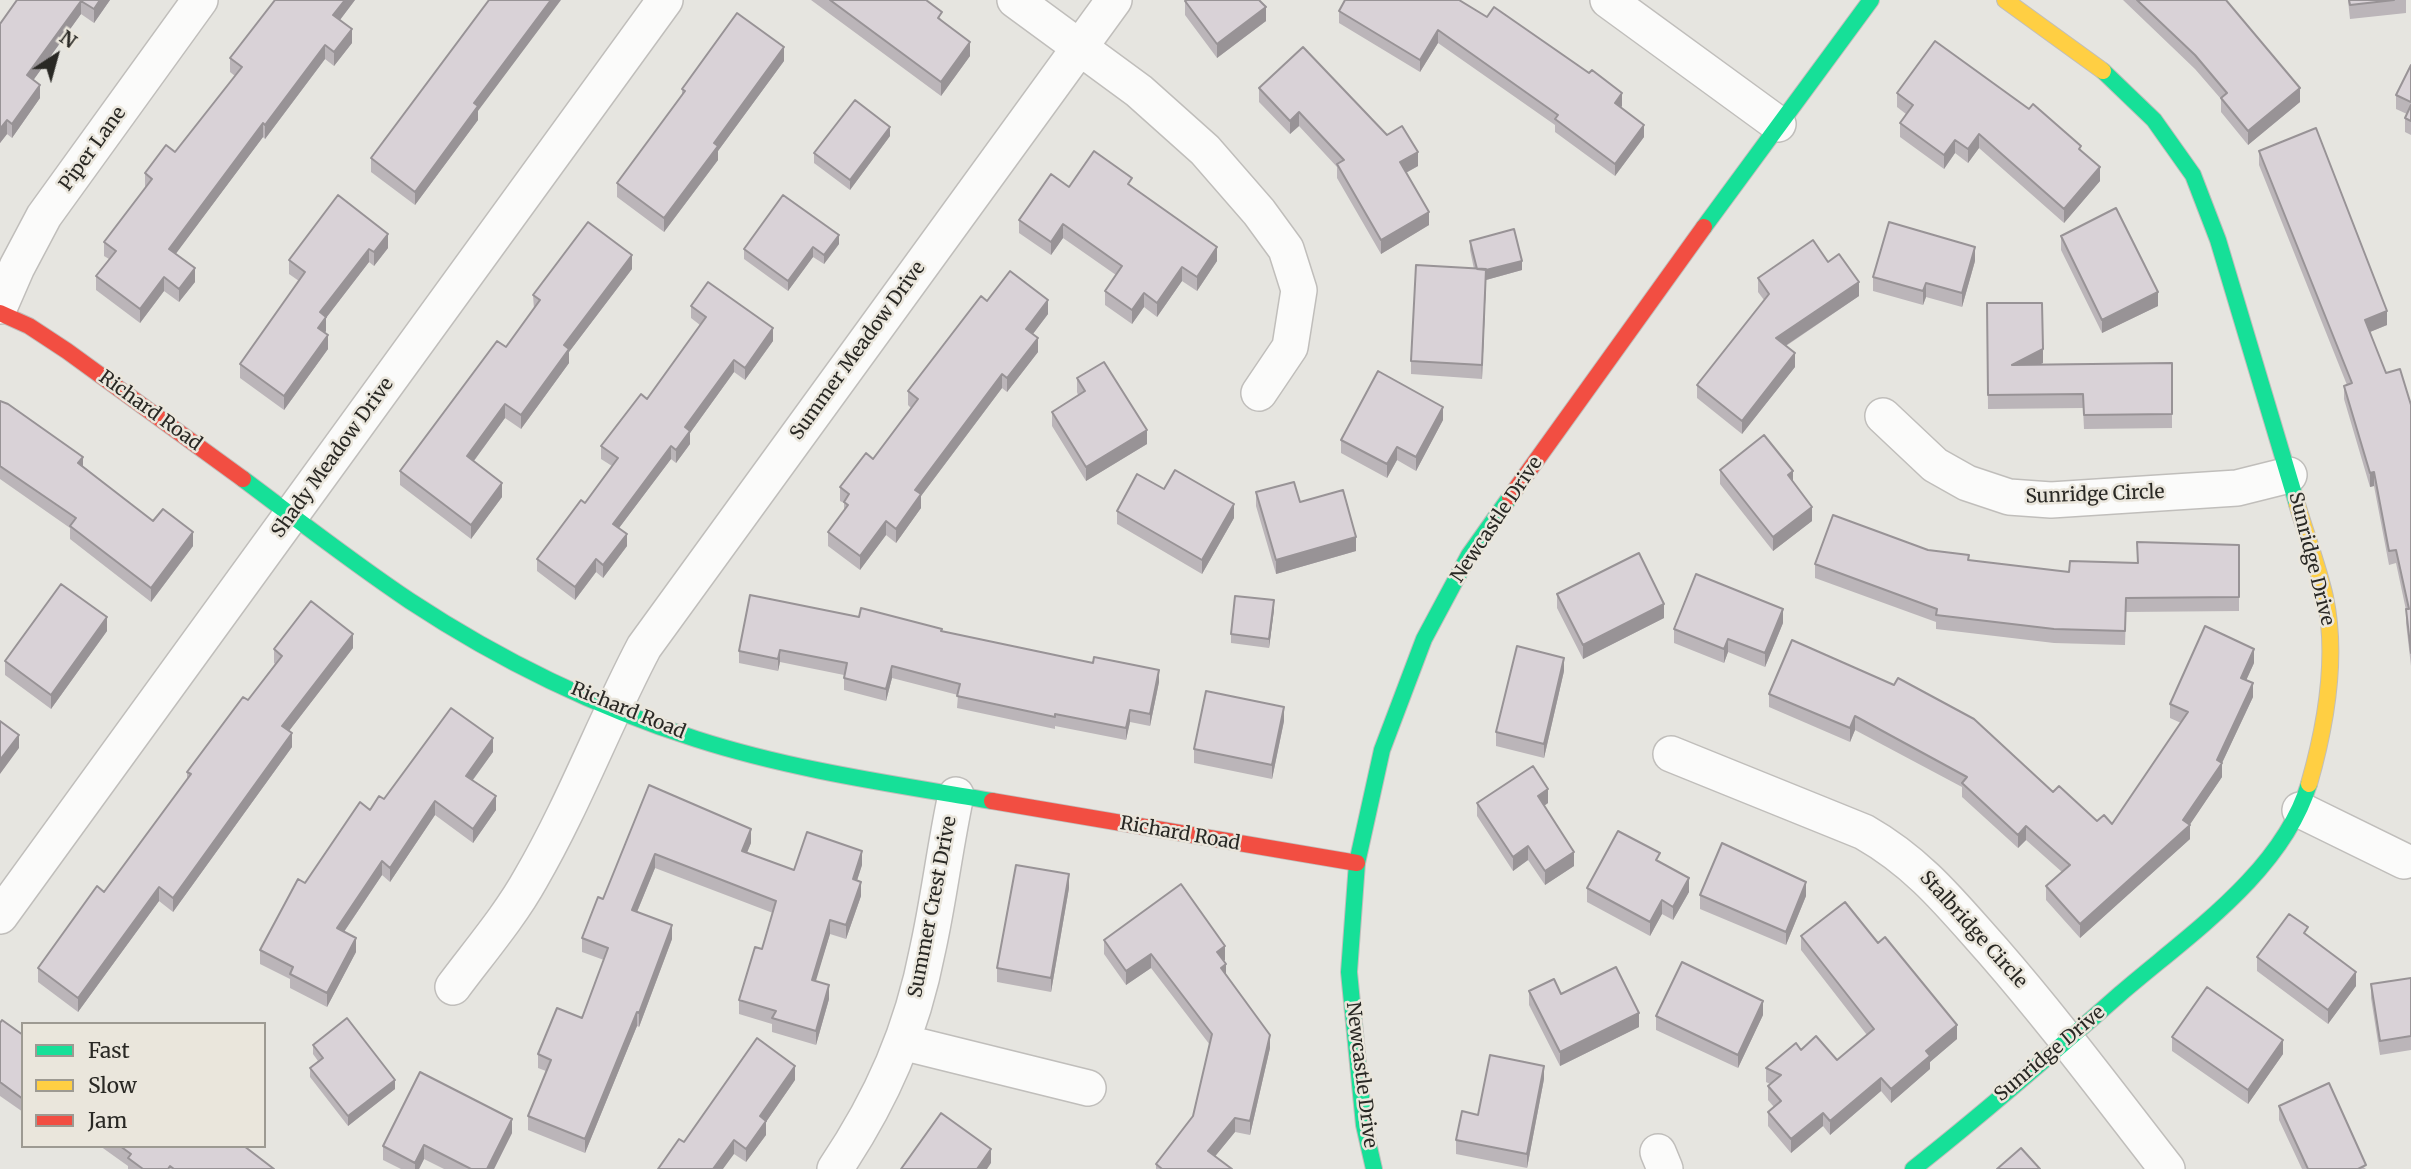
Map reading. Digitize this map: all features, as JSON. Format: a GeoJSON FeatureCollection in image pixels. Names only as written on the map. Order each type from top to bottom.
{"type":"FeatureCollection","features":[{"type":"Feature","properties":{"kind":"street","name":"Piper Lane"},"geometry":{"type":"LineString","coordinates":[[0,306],[44,216],[201,0]]}},
{"type":"Feature","properties":{"kind":"street","name":"Shady Meadow Drive"},"geometry":{"type":"LineString","coordinates":[[0,916],[666,0]]}},
{"type":"Feature","properties":{"kind":"street"},"geometry":{"type":"LineString","coordinates":[[1015,0],[1139,91],[1205,150],[1259,212],[1286,249],[1299,290],[1290,347],[1259,393]]}},
{"type":"Feature","properties":{"kind":"street","name":"Summer Meadow Drive"},"geometry":{"type":"LineString","coordinates":[[453,987],[530,881],[644,647],[1114,0]]}},
{"type":"Feature","properties":{"kind":"street"},"geometry":{"type":"LineString","coordinates":[[1608,0],[1778,124]]}},
{"type":"Feature","properties":{"kind":"street","name":"Newcastle Drive"},"geometry":{"type":"LineString","coordinates":[[1374,1169],[1364,1125],[1349,972],[1357,863],[1382,750],[1424,639],[1469,555],[1778,124],[1871,0]]}},
{"type":"Feature","properties":{"kind":"street","name":"Sunridge Drive"},"geometry":{"type":"LineString","coordinates":[[1913,1169],[2210,917],[2277,845],[2300,810],[2323,737],[2330,692],[2330,632],[2325,597],[2218,240],[2193,175],[2154,120],[2111,77],[2005,0]]}},
{"type":"Feature","properties":{"kind":"street","name":"Richard Road"},"geometry":{"type":"LineString","coordinates":[[0,313],[29,326],[66,351],[410,601],[508,659],[612,708],[696,739],[783,763],[1357,863]]}},
{"type":"Feature","properties":{"kind":"street","name":"Sunridge Circle"},"geometry":{"type":"LineString","coordinates":[[1883,416],[1935,465],[1967,482],[2009,497],[2051,500],[2237,488],[2290,475]]}},
{"type":"Feature","properties":{"kind":"street","name":"Stalbridge Circle"},"geometry":{"type":"LineString","coordinates":[[1671,754],[1864,832],[1913,864],[1938,888],[2029,992],[2167,1169]]}},
{"type":"Feature","properties":{"kind":"street","name":"Summer Crest Drive"},"geometry":{"type":"LineString","coordinates":[[835,1169],[864,1126],[902,1042],[928,948],[956,795]]}},
{"type":"Feature","properties":{"kind":"street"},"geometry":{"type":"LineString","coordinates":[[2300,810],[2404,862]]}},
{"type":"Feature","properties":{"kind":"street"},"geometry":{"type":"LineString","coordinates":[[902,1042],[1088,1088]]}},
{"type":"Feature","properties":{"kind":"building"},"geometry":{"type":"Polygon","coordinates":[[[17,0],[100,0],[94,9],[81,1],[27,75],[40,85],[12,124],[7,120],[0,129],[0,24],[17,0]]]}},
{"type":"Feature","properties":{"kind":"building"},"geometry":{"type":"Polygon","coordinates":[[[275,0],[345,0],[333,15],[352,29],[334,52],[325,45],[169,249],[195,268],[179,289],[164,277],[140,309],[96,276],[116,251],[104,242],[152,179],[145,173],[166,145],[175,152],[242,67],[230,58],[275,0]]]}},
{"type":"Feature","properties":{"kind":"building"},"geometry":{"type":"Polygon","coordinates":[[[489,0],[551,0],[474,103],[478,106],[415,192],[371,158],[489,0]]]}},
{"type":"Feature","properties":{"kind":"building"},"geometry":{"type":"Polygon","coordinates":[[[830,0],[926,0],[942,12],[938,18],[970,42],[941,82],[830,0]]]}},
{"type":"Feature","properties":{"kind":"building"},"geometry":{"type":"Polygon","coordinates":[[[1259,0],[1266,7],[1217,44],[1185,1],[1259,0]]]}},
{"type":"Feature","properties":{"kind":"building"},"geometry":{"type":"Polygon","coordinates":[[[1345,0],[1459,0],[1487,17],[1494,7],[1589,73],[1592,70],[1622,93],[1615,103],[1644,125],[1615,164],[1555,119],[1558,115],[1438,30],[1420,60],[1339,11],[1345,0]]]}},
{"type":"Feature","properties":{"kind":"building"},"geometry":{"type":"Polygon","coordinates":[[[2137,0],[2226,0],[2300,88],[2248,131],[2221,98],[2227,93],[2195,55],[2137,0]]]}},
{"type":"Feature","properties":{"kind":"building"},"geometry":{"type":"Polygon","coordinates":[[[2349,0],[2394,0],[2350,5],[2349,0]]]}},
{"type":"Feature","properties":{"kind":"building"},"geometry":{"type":"Polygon","coordinates":[[[737,13],[784,47],[714,143],[718,146],[664,218],[617,183],[685,91],[682,89],[737,13]]]}},
{"type":"Feature","properties":{"kind":"building"},"geometry":{"type":"Polygon","coordinates":[[[1935,41],[2029,109],[2033,104],[2081,146],[2079,149],[2100,167],[2064,209],[1979,134],[1968,149],[1955,140],[1944,155],[1900,123],[1913,105],[1897,93],[1935,41]]]}},
{"type":"Feature","properties":{"kind":"building"},"geometry":{"type":"Polygon","coordinates":[[[1303,47],[1387,135],[1402,126],[1418,152],[1400,162],[1429,212],[1381,240],[1337,164],[1344,160],[1299,112],[1290,121],[1259,88],[1303,47]]]}},
{"type":"Feature","properties":{"kind":"building"},"geometry":{"type":"Polygon","coordinates":[[[2411,65],[2411,102],[2396,95],[2411,65]]]}},
{"type":"Feature","properties":{"kind":"building"},"geometry":{"type":"Polygon","coordinates":[[[855,100],[890,127],[850,180],[814,153],[855,100]]]}},
{"type":"Feature","properties":{"kind":"building"},"geometry":{"type":"Polygon","coordinates":[[[2411,105],[2411,121],[2405,118],[2411,105]]]}},
{"type":"Feature","properties":{"kind":"building"},"geometry":{"type":"Polygon","coordinates":[[[2316,128],[2387,311],[2365,320],[2386,373],[2400,369],[2411,405],[2411,653],[2406,609],[2409,609],[2396,550],[2389,551],[2374,472],[2370,473],[2344,386],[2352,383],[2259,151],[2316,128]]]}},
{"type":"Feature","properties":{"kind":"building"},"geometry":{"type":"Polygon","coordinates":[[[1094,151],[1132,178],[1128,184],[1217,247],[1197,277],[1182,267],[1157,303],[1144,293],[1132,310],[1105,291],[1122,266],[1063,224],[1051,242],[1019,220],[1051,174],[1069,187],[1094,151]]]}},
{"type":"Feature","properties":{"kind":"building"},"geometry":{"type":"Polygon","coordinates":[[[338,195],[388,234],[374,252],[369,249],[320,312],[326,317],[318,328],[328,335],[284,396],[240,364],[305,272],[289,260],[338,195]]]}},
{"type":"Feature","properties":{"kind":"building"},"geometry":{"type":"Polygon","coordinates":[[[783,195],[839,235],[824,255],[813,247],[788,281],[744,249],[783,195]]]}},
{"type":"Feature","properties":{"kind":"building"},"geometry":{"type":"Polygon","coordinates":[[[2116,208],[2158,292],[2102,320],[2061,236],[2116,208]]]}},
{"type":"Feature","properties":{"kind":"building"},"geometry":{"type":"Polygon","coordinates":[[[588,222],[632,255],[564,345],[569,349],[521,415],[505,404],[467,456],[502,483],[471,525],[400,471],[497,341],[506,347],[540,300],[533,295],[588,222]]]}},
{"type":"Feature","properties":{"kind":"building"},"geometry":{"type":"Polygon","coordinates":[[[1889,222],[1975,247],[1962,293],[1926,283],[1923,291],[1873,277],[1889,222]]]}},
{"type":"Feature","properties":{"kind":"building"},"geometry":{"type":"Polygon","coordinates":[[[1514,229],[1522,261],[1486,270],[1477,269],[1470,241],[1514,229]]]}},
{"type":"Feature","properties":{"kind":"building"},"geometry":{"type":"Polygon","coordinates":[[[1813,240],[1828,262],[1839,254],[1859,282],[1776,338],[1795,353],[1742,421],[1697,385],[1769,294],[1758,278],[1813,240]]]}},
{"type":"Feature","properties":{"kind":"building"},"geometry":{"type":"Polygon","coordinates":[[[1416,265],[1486,269],[1482,365],[1411,361],[1416,265]]]}},
{"type":"Feature","properties":{"kind":"building"},"geometry":{"type":"Polygon","coordinates":[[[1010,271],[1048,300],[1026,329],[1038,338],[1007,378],[1002,374],[915,490],[921,494],[896,529],[886,521],[860,556],[828,532],[848,505],[844,502],[849,494],[840,487],[866,453],[873,459],[918,399],[908,391],[981,296],[987,301],[1010,271]]]}},
{"type":"Feature","properties":{"kind":"building"},"geometry":{"type":"Polygon","coordinates":[[[708,282],[773,328],[745,368],[734,360],[685,427],[690,431],[676,450],[671,446],[613,524],[627,534],[603,565],[596,559],[575,587],[537,559],[581,500],[585,503],[618,458],[601,446],[641,394],[647,399],[706,317],[691,306],[708,282]]]}},
{"type":"Feature","properties":{"kind":"building"},"geometry":{"type":"Polygon","coordinates":[[[1987,303],[2042,303],[2043,349],[2012,365],[2172,363],[2172,414],[2084,415],[2083,394],[1988,395],[1987,303]]]}},
{"type":"Feature","properties":{"kind":"building"},"geometry":{"type":"Polygon","coordinates":[[[1104,362],[1147,430],[1086,467],[1052,412],[1085,391],[1077,378],[1104,362]]]}},
{"type":"Feature","properties":{"kind":"building"},"geometry":{"type":"Polygon","coordinates":[[[1378,371],[1443,407],[1416,457],[1397,447],[1387,464],[1341,440],[1378,371]]]}},
{"type":"Feature","properties":{"kind":"building"},"geometry":{"type":"Polygon","coordinates":[[[0,401],[83,457],[78,463],[153,521],[163,509],[193,532],[151,588],[70,526],[76,518],[0,466],[0,401]]]}},
{"type":"Feature","properties":{"kind":"building"},"geometry":{"type":"Polygon","coordinates":[[[1764,435],[1793,471],[1788,475],[1812,507],[1773,537],[1720,470],[1764,435]]]}},
{"type":"Feature","properties":{"kind":"building"},"geometry":{"type":"Polygon","coordinates":[[[1175,470],[1234,504],[1202,560],[1117,511],[1137,474],[1164,489],[1175,470]]]}},
{"type":"Feature","properties":{"kind":"building"},"geometry":{"type":"Polygon","coordinates":[[[1294,482],[1300,502],[1343,490],[1356,537],[1276,560],[1256,492],[1294,482]]]}},
{"type":"Feature","properties":{"kind":"building"},"geometry":{"type":"Polygon","coordinates":[[[1833,515],[1928,550],[1969,555],[1968,560],[2069,572],[2070,561],[2138,563],[2137,542],[2239,545],[2239,597],[2126,598],[2125,631],[2054,629],[1936,615],[1937,609],[1815,564],[1833,515]]]}},
{"type":"Feature","properties":{"kind":"building"},"geometry":{"type":"Polygon","coordinates":[[[1639,553],[1664,604],[1583,645],[1557,594],[1639,553]]]}},
{"type":"Feature","properties":{"kind":"building"},"geometry":{"type":"Polygon","coordinates":[[[1696,574],[1783,609],[1765,653],[1728,639],[1724,649],[1674,629],[1696,574]]]}},
{"type":"Feature","properties":{"kind":"building"},"geometry":{"type":"Polygon","coordinates":[[[61,584],[107,617],[51,695],[5,661],[61,584]]]}},
{"type":"Feature","properties":{"kind":"building"},"geometry":{"type":"Polygon","coordinates":[[[750,595],[859,617],[861,608],[942,629],[941,631],[1093,663],[1094,657],[1159,670],[1150,714],[1130,710],[1126,728],[1055,714],[1055,717],[957,696],[960,684],[892,666],[886,689],[844,678],[847,663],[780,650],[778,659],[739,651],[750,595]]]}},
{"type":"Feature","properties":{"kind":"building"},"geometry":{"type":"Polygon","coordinates":[[[1235,596],[1274,600],[1269,639],[1231,634],[1235,596]]]}},
{"type":"Feature","properties":{"kind":"building"},"geometry":{"type":"Polygon","coordinates":[[[311,601],[353,634],[282,726],[292,733],[173,898],[159,887],[78,998],[38,968],[97,886],[104,892],[191,774],[187,772],[243,697],[248,700],[282,656],[274,649],[311,601]]]}},
{"type":"Feature","properties":{"kind":"building"},"geometry":{"type":"Polygon","coordinates":[[[2205,626],[2254,649],[2241,678],[2253,683],[2217,760],[2222,763],[2183,820],[2190,825],[2080,924],[2046,886],[2070,865],[2026,826],[2018,835],[1962,783],[1967,777],[1855,716],[1850,728],[1769,694],[1792,640],[1894,685],[1898,678],[1974,719],[2053,792],[2059,786],[2097,821],[2104,815],[2112,824],[2188,712],[2170,704],[2205,626]]]}},
{"type":"Feature","properties":{"kind":"building"},"geometry":{"type":"Polygon","coordinates":[[[1517,646],[1564,658],[1544,744],[1496,732],[1517,646]]]}},
{"type":"Feature","properties":{"kind":"building"},"geometry":{"type":"Polygon","coordinates":[[[1206,691],[1284,707],[1272,765],[1194,749],[1206,691]]]}},
{"type":"Feature","properties":{"kind":"building"},"geometry":{"type":"Polygon","coordinates":[[[451,708],[493,738],[466,776],[496,796],[473,829],[435,801],[390,868],[382,861],[337,928],[356,938],[327,993],[290,974],[293,967],[260,950],[298,879],[305,883],[360,802],[370,810],[379,796],[384,799],[451,708]]]}},
{"type":"Feature","properties":{"kind":"building"},"geometry":{"type":"Polygon","coordinates":[[[0,721],[19,735],[0,760],[0,721]]]}},
{"type":"Feature","properties":{"kind":"building"},"geometry":{"type":"Polygon","coordinates":[[[1533,766],[1548,789],[1538,796],[1574,852],[1545,871],[1528,846],[1513,857],[1477,803],[1533,766]]]}},
{"type":"Feature","properties":{"kind":"building"},"geometry":{"type":"Polygon","coordinates":[[[649,785],[751,829],[742,851],[794,870],[807,832],[862,851],[853,879],[861,882],[846,925],[830,920],[812,980],[829,985],[816,1031],[772,1018],[776,1011],[739,1000],[755,947],[762,949],[776,901],[655,854],[632,910],[672,925],[639,1013],[637,1012],[585,1139],[528,1116],[551,1060],[538,1054],[557,1008],[582,1018],[608,948],[582,938],[598,897],[603,899],[649,785]]]}},
{"type":"Feature","properties":{"kind":"building"},"geometry":{"type":"Polygon","coordinates":[[[1618,831],[1660,853],[1656,860],[1689,878],[1673,907],[1662,900],[1650,922],[1587,888],[1618,831]]]}},
{"type":"Feature","properties":{"kind":"building"},"geometry":{"type":"Polygon","coordinates":[[[1722,843],[1806,882],[1786,932],[1700,895],[1722,843]]]}},
{"type":"Feature","properties":{"kind":"building"},"geometry":{"type":"Polygon","coordinates":[[[1016,865],[1069,874],[1051,978],[997,968],[1016,865]]]}},
{"type":"Feature","properties":{"kind":"building"},"geometry":{"type":"Polygon","coordinates":[[[1181,884],[1225,946],[1217,952],[1226,964],[1221,968],[1270,1035],[1250,1121],[1235,1118],[1208,1151],[1232,1169],[1162,1169],[1156,1164],[1193,1116],[1212,1034],[1151,954],[1126,971],[1104,940],[1181,884]]]}},
{"type":"Feature","properties":{"kind":"building"},"geometry":{"type":"Polygon","coordinates":[[[1845,902],[1878,943],[1885,937],[1957,1025],[1926,1051],[1930,1056],[1891,1089],[1881,1078],[1830,1121],[1823,1113],[1791,1139],[1768,1112],[1781,1101],[1768,1086],[1781,1075],[1766,1068],[1796,1043],[1801,1050],[1816,1036],[1837,1060],[1874,1029],[1801,936],[1845,902]]]}},
{"type":"Feature","properties":{"kind":"building"},"geometry":{"type":"Polygon","coordinates":[[[2289,914],[2308,927],[2304,933],[2356,972],[2328,1010],[2257,957],[2289,914]]]}},
{"type":"Feature","properties":{"kind":"building"},"geometry":{"type":"Polygon","coordinates":[[[1682,962],[1763,1001],[1738,1055],[1656,1016],[1682,962]]]}},
{"type":"Feature","properties":{"kind":"building"},"geometry":{"type":"Polygon","coordinates":[[[1616,967],[1639,1013],[1560,1052],[1529,991],[1554,979],[1561,994],[1616,967]]]}},
{"type":"Feature","properties":{"kind":"building"},"geometry":{"type":"Polygon","coordinates":[[[2411,978],[2411,1036],[2380,1041],[2371,984],[2411,978]]]}},
{"type":"Feature","properties":{"kind":"building"},"geometry":{"type":"Polygon","coordinates":[[[2207,987],[2283,1040],[2248,1090],[2172,1037],[2207,987]]]}},
{"type":"Feature","properties":{"kind":"building"},"geometry":{"type":"Polygon","coordinates":[[[347,1018],[395,1080],[348,1116],[310,1068],[323,1058],[313,1045],[347,1018]]]}},
{"type":"Feature","properties":{"kind":"building"},"geometry":{"type":"Polygon","coordinates":[[[2,1020],[21,1034],[21,1098],[0,1082],[2,1020]]]}},
{"type":"Feature","properties":{"kind":"building"},"geometry":{"type":"Polygon","coordinates":[[[757,1038],[795,1066],[760,1116],[766,1121],[746,1149],[734,1140],[713,1169],[658,1169],[679,1139],[684,1142],[757,1038]]]}},
{"type":"Feature","properties":{"kind":"building"},"geometry":{"type":"Polygon","coordinates":[[[1490,1055],[1544,1066],[1527,1154],[1456,1140],[1462,1111],[1478,1115],[1490,1055]]]}},
{"type":"Feature","properties":{"kind":"building"},"geometry":{"type":"Polygon","coordinates":[[[420,1072],[512,1119],[487,1169],[471,1169],[424,1145],[415,1163],[383,1146],[420,1072]]]}},
{"type":"Feature","properties":{"kind":"building"},"geometry":{"type":"Polygon","coordinates":[[[2329,1083],[2366,1165],[2358,1169],[2308,1169],[2279,1106],[2329,1083]]]}},
{"type":"Feature","properties":{"kind":"building"},"geometry":{"type":"Polygon","coordinates":[[[941,1113],[991,1149],[977,1169],[901,1169],[941,1113]]]}},
{"type":"Feature","properties":{"kind":"building"},"geometry":{"type":"Polygon","coordinates":[[[123,1148],[247,1148],[274,1169],[174,1169],[170,1166],[168,1169],[143,1169],[128,1158],[131,1154],[123,1148]]]}},
{"type":"Feature","properties":{"kind":"building"},"geometry":{"type":"Polygon","coordinates":[[[2021,1148],[2040,1169],[1997,1169],[2021,1148]]]}},
{"type":"Feature","properties":{"kind":"traffic: fast"},"geometry":{"type":"LineString","coordinates":[[1704,227],[1871,0]]}},
{"type":"Feature","properties":{"kind":"traffic: fast"},"geometry":{"type":"LineString","coordinates":[[2103,71],[2154,120],[2193,175],[2218,240],[2297,504]]}},
{"type":"Feature","properties":{"kind":"traffic: fast"},"geometry":{"type":"LineString","coordinates":[[243,479],[410,601],[478,643],[585,697],[659,726],[732,750],[843,775],[992,801]]}},
{"type":"Feature","properties":{"kind":"traffic: fast"},"geometry":{"type":"LineString","coordinates":[[1374,1169],[1364,1125],[1349,972],[1357,863],[1382,750],[1424,639],[1469,555],[1510,497]]}},
{"type":"Feature","properties":{"kind":"traffic: fast"},"geometry":{"type":"LineString","coordinates":[[1913,1169],[2018,1083],[2229,901],[2278,846],[2296,816],[2309,784]]}},
{"type":"Feature","properties":{"kind":"traffic: slow"},"geometry":{"type":"LineString","coordinates":[[2005,0],[2103,71]]}},
{"type":"Feature","properties":{"kind":"traffic: slow"},"geometry":{"type":"LineString","coordinates":[[2297,504],[2325,597],[2329,620],[2328,691],[2309,784]]}},
{"type":"Feature","properties":{"kind":"traffic: jam"},"geometry":{"type":"LineString","coordinates":[[1510,497],[1704,227]]}},
{"type":"Feature","properties":{"kind":"traffic: jam"},"geometry":{"type":"LineString","coordinates":[[0,313],[29,326],[67,351],[243,479]]}},
{"type":"Feature","properties":{"kind":"traffic: jam"},"geometry":{"type":"LineString","coordinates":[[992,801],[1357,863]]}}]}
